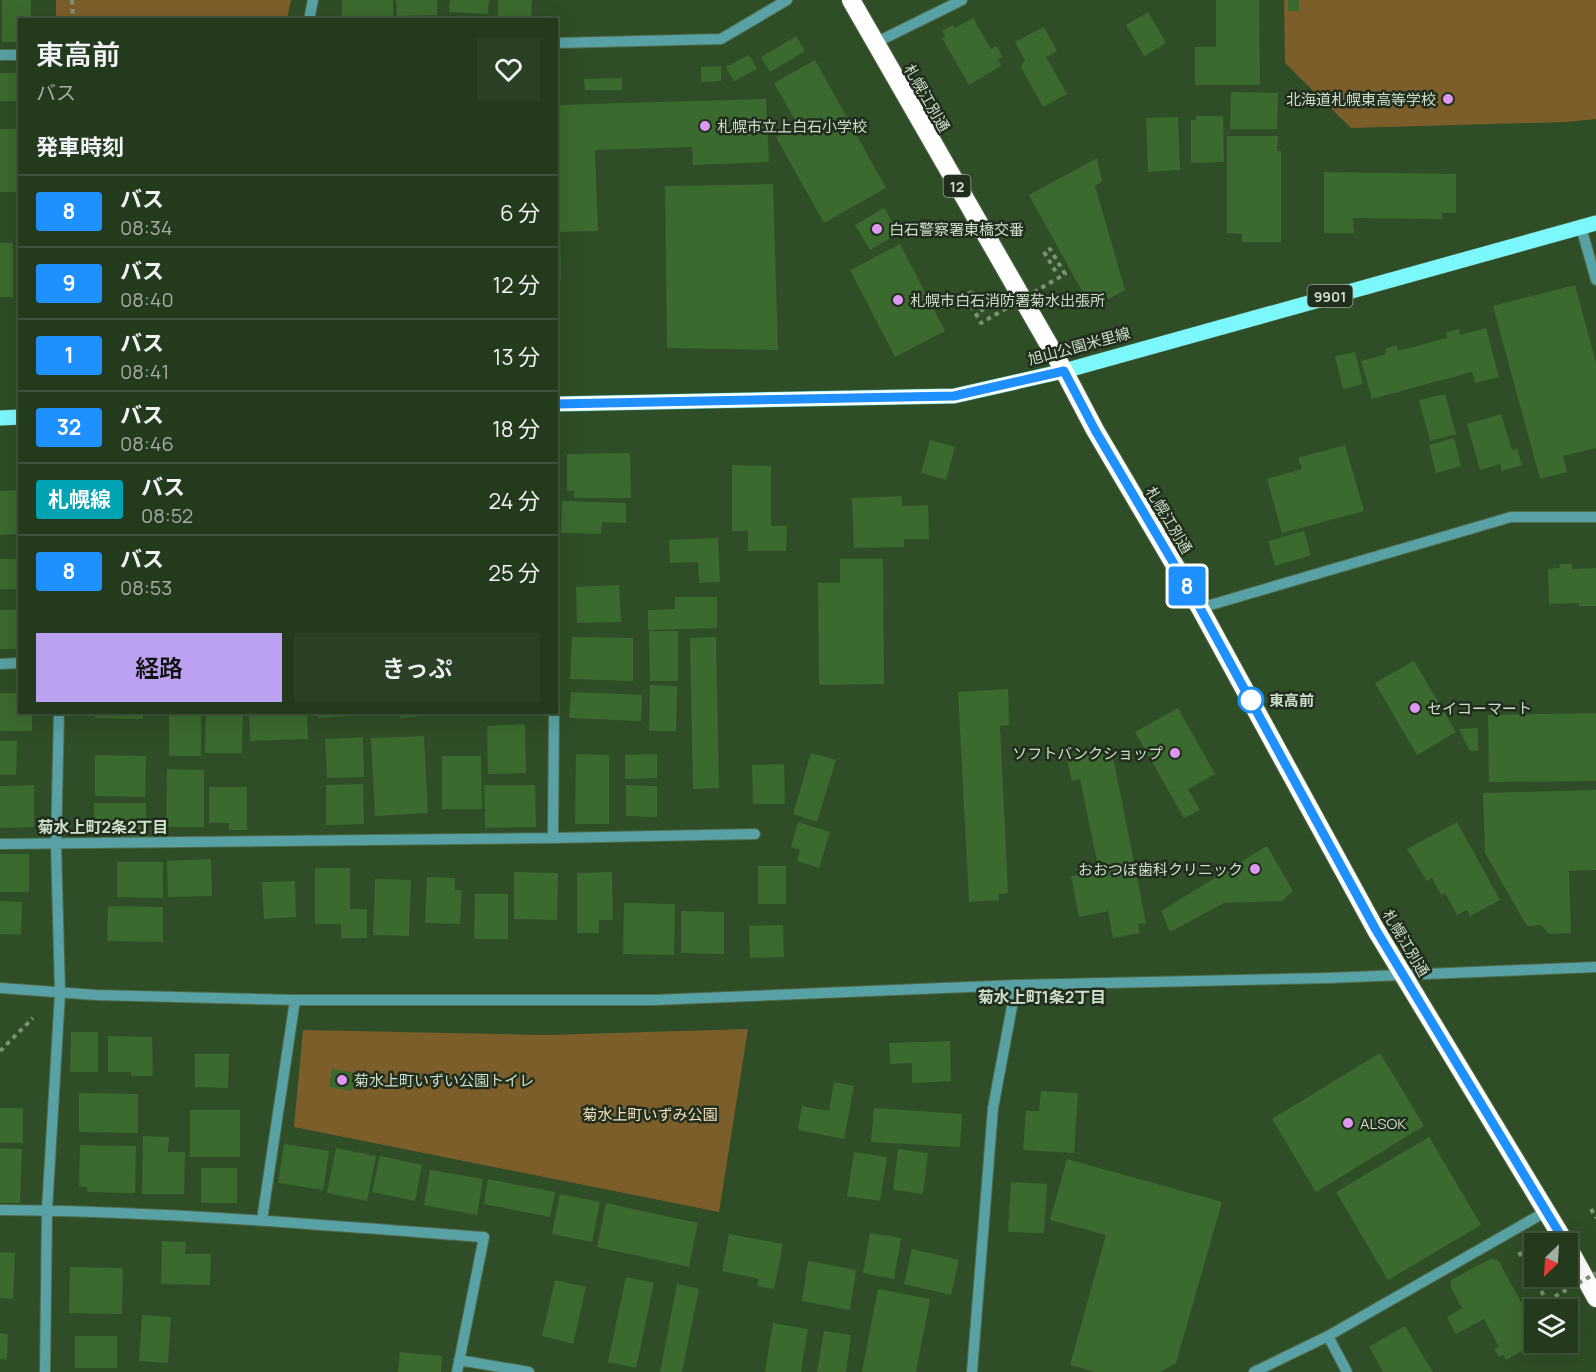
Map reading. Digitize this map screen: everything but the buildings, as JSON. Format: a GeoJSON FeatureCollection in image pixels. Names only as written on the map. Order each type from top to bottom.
{"type":"FeatureCollection","features":[{"type":"Feature","properties":{"kind":"highway","name":"札幌江別通"},"geometry":{"type":"LineString","coordinates":[[851,0],[1064,371],[1095,430],[1200,608],[1376,930],[1406,975],[1560,1233]]}},
{"type":"Feature","properties":{"kind":"highway","name":"札幌江別通"},"geometry":{"type":"LineString","coordinates":[[1578,1265],[1596,1298]]}},
{"type":"Feature","properties":{"kind":"main road","name":"旭山公園米里線"},"geometry":{"type":"LineString","coordinates":[[558,404],[954,396],[1064,371],[1596,223]]}},
{"type":"Feature","properties":{"kind":"main road"},"geometry":{"type":"LineString","coordinates":[[0,418],[18,417]]}},
{"type":"Feature","properties":{"kind":"street"},"geometry":{"type":"LineString","coordinates":[[309,18],[313,0]]}},
{"type":"Feature","properties":{"kind":"street"},"geometry":{"type":"LineString","coordinates":[[558,43],[721,39],[787,0]]}},
{"type":"Feature","properties":{"kind":"street"},"geometry":{"type":"LineString","coordinates":[[875,43],[962,0]]}},
{"type":"Feature","properties":{"kind":"street"},"geometry":{"type":"LineString","coordinates":[[0,55],[18,55]]}},
{"type":"Feature","properties":{"kind":"street"},"geometry":{"type":"LineString","coordinates":[[1581,227],[1596,280]]}},
{"type":"Feature","properties":{"kind":"street"},"geometry":{"type":"LineString","coordinates":[[1200,608],[1511,517],[1596,517]]}},
{"type":"Feature","properties":{"kind":"street"},"geometry":{"type":"LineString","coordinates":[[0,664],[18,663]]}},
{"type":"Feature","properties":{"kind":"street"},"geometry":{"type":"LineString","coordinates":[[45,1372],[47,1210],[60,993],[56,844],[59,714]]}},
{"type":"Feature","properties":{"kind":"street"},"geometry":{"type":"LineString","coordinates":[[553,838],[554,714]]}},
{"type":"Feature","properties":{"kind":"street"},"geometry":{"type":"LineString","coordinates":[[0,844],[755,834]]}},
{"type":"Feature","properties":{"kind":"street"},"geometry":{"type":"LineString","coordinates":[[0,988],[60,993],[294,1000],[654,1000],[1016,985],[1406,975],[1596,967]]}},
{"type":"Feature","properties":{"kind":"street"},"geometry":{"type":"LineString","coordinates":[[972,1372],[993,1108],[1016,985]]}},
{"type":"Feature","properties":{"kind":"street"},"geometry":{"type":"LineString","coordinates":[[262,1220],[294,1000]]}},
{"type":"Feature","properties":{"kind":"street"},"geometry":{"type":"LineString","coordinates":[[0,1210],[262,1220],[484,1237],[457,1372]]}},
{"type":"Feature","properties":{"kind":"street"},"geometry":{"type":"LineString","coordinates":[[1254,1372],[1328,1336],[1547,1211]]}},
{"type":"Feature","properties":{"kind":"street"},"geometry":{"type":"LineString","coordinates":[[1328,1336],[1347,1372]]}},
{"type":"Feature","properties":{"kind":"street"},"geometry":{"type":"LineString","coordinates":[[459,1360],[529,1372]]}},
{"type":"Feature","properties":{"kind":"path"},"geometry":{"type":"LineString","coordinates":[[72,0],[73,18]]}},
{"type":"Feature","properties":{"kind":"path"},"geometry":{"type":"LineString","coordinates":[[984,313],[972,292],[966,296],[981,323],[1065,274],[1050,249],[1044,252],[1056,272]]}},
{"type":"Feature","properties":{"kind":"path"},"geometry":{"type":"LineString","coordinates":[[0,1051],[33,1018]]}},
{"type":"Feature","properties":{"kind":"path"},"geometry":{"type":"LineString","coordinates":[[1591,1209],[1596,1218]]}},
{"type":"Feature","properties":{"kind":"path"},"geometry":{"type":"LineString","coordinates":[[1519,1252],[1546,1299]]}},
{"type":"Feature","properties":{"kind":"path"},"geometry":{"type":"LineString","coordinates":[[1549,1299],[1596,1273]]}},
{"type":"Feature","properties":{"kind":"green space"},"geometry":{"type":"Polygon","coordinates":[[[56,0],[291,0],[287,18],[56,18],[56,0]]]}},
{"type":"Feature","properties":{"kind":"green space","name":"北海道札幌東高等学校"},"geometry":{"type":"Polygon","coordinates":[[[1284,0],[1596,0],[1596,119],[1566,122],[1351,128],[1285,63],[1284,0]]]}},
{"type":"Feature","properties":{"kind":"green space","name":"菊水上町いずみ公園"},"geometry":{"type":"Polygon","coordinates":[[[748,1029],[719,1212],[294,1127],[303,1030],[547,1035],[748,1029]]]}},
{"type":"Feature","properties":{"kind":"bus line","name":"8"},"geometry":{"type":"LineString","coordinates":[[558,404],[954,396],[1007,382],[1064,371],[1095,430],[1200,608],[1376,930],[1406,975],[1430,1019],[1560,1233]]}},
{"type":"Feature","properties":{"kind":"place","name":"北海道札幌東高等学校"},"geometry":{"type":"Point","coordinates":[1448,99]}},
{"type":"Feature","properties":{"kind":"place","name":"札幌市立上白石小学校"},"geometry":{"type":"Point","coordinates":[705,126]}},
{"type":"Feature","properties":{"kind":"place","name":"白石警察署東橋交番"},"geometry":{"type":"Point","coordinates":[877,229]}},
{"type":"Feature","properties":{"kind":"place","name":"札幌市白石消防署菊水出張所"},"geometry":{"type":"Point","coordinates":[898,300]}},
{"type":"Feature","properties":{"kind":"place","name":"東高前"},"geometry":{"type":"Point","coordinates":[1251,700]}},
{"type":"Feature","properties":{"kind":"place","name":"セイコーマート"},"geometry":{"type":"Point","coordinates":[1415,708]}},
{"type":"Feature","properties":{"kind":"place","name":"ソフトバンクショップ"},"geometry":{"type":"Point","coordinates":[1175,753]}},
{"type":"Feature","properties":{"kind":"place","name":"おおつぼ歯科クリニック"},"geometry":{"type":"Point","coordinates":[1255,869]}},
{"type":"Feature","properties":{"kind":"place","name":"菊水上町いずい公園トイレ"},"geometry":{"type":"Point","coordinates":[342,1080]}},
{"type":"Feature","properties":{"kind":"place","name":"ALSOK"},"geometry":{"type":"Point","coordinates":[1348,1123]}},
{"type":"Feature","properties":{"kind":"district","name":"菊水上町2条2丁目"},"geometry":{"type":"Point","coordinates":[103,827]}},
{"type":"Feature","properties":{"kind":"district","name":"菊水上町1条2丁目"},"geometry":{"type":"Point","coordinates":[1042,997]}}]}
